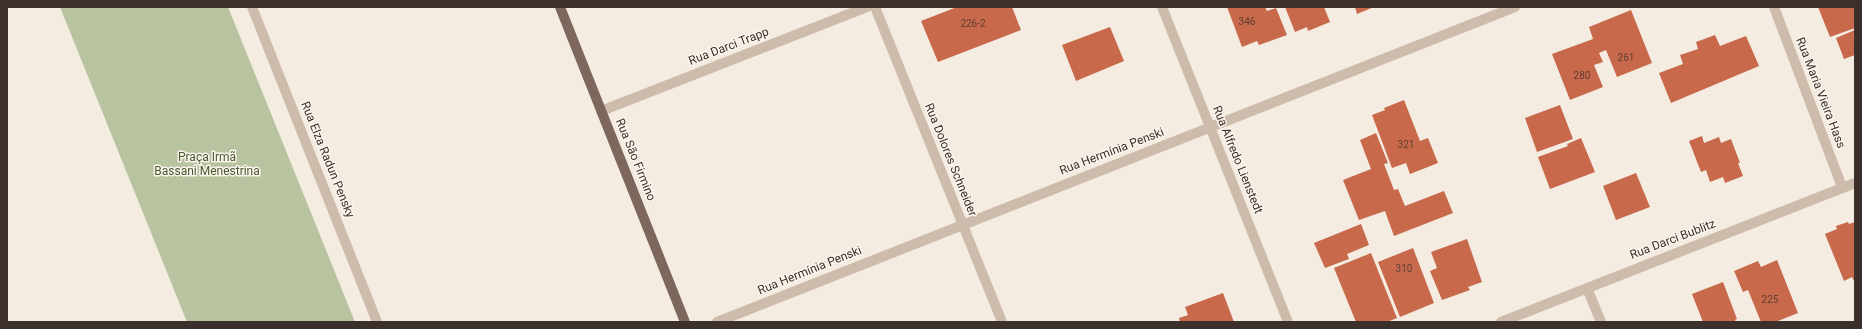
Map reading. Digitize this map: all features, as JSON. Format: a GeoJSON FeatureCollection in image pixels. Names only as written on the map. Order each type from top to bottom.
{"type":"FeatureCollection","features":[{"type":"Feature","properties":{"kind":"main road","name":"Rua São Firmino"},"geometry":{"type":"LineString","coordinates":[[560,7],[685,322]]}},
{"type":"Feature","properties":{"kind":"street","name":"Rua Elza Radun Pensky"},"geometry":{"type":"LineString","coordinates":[[252,7],[377,322]]}},
{"type":"Feature","properties":{"kind":"street","name":"Rua Darci Trapp"},"geometry":{"type":"LineString","coordinates":[[601,111],[867,7]]}},
{"type":"Feature","properties":{"kind":"street","name":"Rua Dolores Schneider"},"geometry":{"type":"LineString","coordinates":[[875,7],[1002,322]]}},
{"type":"Feature","properties":{"kind":"street","name":"Rua Alfredo Lienstedt"},"geometry":{"type":"LineString","coordinates":[[1162,7],[1288,322]]}},
{"type":"Feature","properties":{"kind":"street","name":"Rua Hermínia Penski"},"geometry":{"type":"LineString","coordinates":[[717,322],[1515,7]]}},
{"type":"Feature","properties":{"kind":"street","name":"Rua Maria Vieira Hass"},"geometry":{"type":"LineString","coordinates":[[1774,7],[1842,187]]}},
{"type":"Feature","properties":{"kind":"street","name":"Rua Darci Bublitz"},"geometry":{"type":"LineString","coordinates":[[1501,322],[1855,182]]}},
{"type":"Feature","properties":{"kind":"street"},"geometry":{"type":"LineString","coordinates":[[1587,288],[1601,322]]}},
{"type":"Feature","properties":{"kind":"green space","name":"Praça Irmã Bassani Menestrina"},"geometry":{"type":"Polygon","coordinates":[[[60,7],[228,7],[355,322],[187,322],[60,7]]]}},
{"type":"Feature","properties":{"kind":"building"},"geometry":{"type":"Polygon","coordinates":[[[957,7],[1012,7],[1021,30],[938,62],[921,21],[957,7]]]}},
{"type":"Feature","properties":{"kind":"building"},"geometry":{"type":"Polygon","coordinates":[[[1227,7],[1265,7],[1267,11],[1276,8],[1287,35],[1259,45],[1257,41],[1242,47],[1227,7]]]}},
{"type":"Feature","properties":{"kind":"building"},"geometry":{"type":"Polygon","coordinates":[[[1285,7],[1324,7],[1330,22],[1308,31],[1307,27],[1295,32],[1285,7]]]}},
{"type":"Feature","properties":{"kind":"building"},"geometry":{"type":"Polygon","coordinates":[[[1355,7],[1374,7],[1357,14],[1355,7]]]}},
{"type":"Feature","properties":{"kind":"building"},"geometry":{"type":"Polygon","coordinates":[[[1818,7],[1855,7],[1855,28],[1830,37],[1818,7]]]}},
{"type":"Feature","properties":{"kind":"building"},"geometry":{"type":"Polygon","coordinates":[[[1631,10],[1652,63],[1617,77],[1606,50],[1599,53],[1603,62],[1594,65],[1603,87],[1570,100],[1552,54],[1593,39],[1589,27],[1631,10]]]}},
{"type":"Feature","properties":{"kind":"building"},"geometry":{"type":"Polygon","coordinates":[[[1110,27],[1124,61],[1076,81],[1062,45],[1110,27]]]}},
{"type":"Feature","properties":{"kind":"building"},"geometry":{"type":"Polygon","coordinates":[[[1855,30],[1855,55],[1844,59],[1836,38],[1855,30]]]}},
{"type":"Feature","properties":{"kind":"building"},"geometry":{"type":"Polygon","coordinates":[[[1715,35],[1720,46],[1746,36],[1759,66],[1671,103],[1659,73],[1683,64],[1680,55],[1698,49],[1696,42],[1715,35]]]}},
{"type":"Feature","properties":{"kind":"building"},"geometry":{"type":"Polygon","coordinates":[[[1404,100],[1420,141],[1428,138],[1438,163],[1410,174],[1406,163],[1392,168],[1372,115],[1385,110],[1384,108],[1404,100]]]}},
{"type":"Feature","properties":{"kind":"building"},"geometry":{"type":"Polygon","coordinates":[[[1560,105],[1573,139],[1537,152],[1525,118],[1560,105]]]}},
{"type":"Feature","properties":{"kind":"building"},"geometry":{"type":"Polygon","coordinates":[[[1376,133],[1388,163],[1384,164],[1394,190],[1398,189],[1405,206],[1444,191],[1453,213],[1394,236],[1385,211],[1359,220],[1343,180],[1371,169],[1360,140],[1376,133]]]}},
{"type":"Feature","properties":{"kind":"building"},"geometry":{"type":"Polygon","coordinates":[[[1702,136],[1704,143],[1719,137],[1721,143],[1731,139],[1743,176],[1725,183],[1723,177],[1710,182],[1706,170],[1701,172],[1689,141],[1702,136]]]}},
{"type":"Feature","properties":{"kind":"building"},"geometry":{"type":"Polygon","coordinates":[[[1581,138],[1595,172],[1550,189],[1538,157],[1568,146],[1567,144],[1581,138]]]}},
{"type":"Feature","properties":{"kind":"building"},"geometry":{"type":"Polygon","coordinates":[[[1636,173],[1650,207],[1616,220],[1603,186],[1636,173]]]}},
{"type":"Feature","properties":{"kind":"building"},"geometry":{"type":"Polygon","coordinates":[[[1848,222],[1849,224],[1855,222],[1855,283],[1852,277],[1844,281],[1825,234],[1837,229],[1836,226],[1848,222]]]}},
{"type":"Feature","properties":{"kind":"building"},"geometry":{"type":"Polygon","coordinates":[[[1361,224],[1369,245],[1347,254],[1349,259],[1325,268],[1314,243],[1361,224]]]}},
{"type":"Feature","properties":{"kind":"building"},"geometry":{"type":"Polygon","coordinates":[[[1467,239],[1482,282],[1468,287],[1470,290],[1442,300],[1430,271],[1437,268],[1431,252],[1467,239]]]}},
{"type":"Feature","properties":{"kind":"building"},"geometry":{"type":"Polygon","coordinates":[[[1413,248],[1434,303],[1400,317],[1378,262],[1413,248]]]}},
{"type":"Feature","properties":{"kind":"building"},"geometry":{"type":"Polygon","coordinates":[[[1371,253],[1397,318],[1387,322],[1356,322],[1334,268],[1371,253]]]}},
{"type":"Feature","properties":{"kind":"building"},"geometry":{"type":"Polygon","coordinates":[[[1777,260],[1798,313],[1778,321],[1779,322],[1761,322],[1748,290],[1743,292],[1734,271],[1758,261],[1761,267],[1777,260]]]}},
{"type":"Feature","properties":{"kind":"building"},"geometry":{"type":"Polygon","coordinates":[[[1723,282],[1737,319],[1735,320],[1736,322],[1703,322],[1692,294],[1723,282]]]}},
{"type":"Feature","properties":{"kind":"building"},"geometry":{"type":"Polygon","coordinates":[[[1223,293],[1234,322],[1180,322],[1179,318],[1188,315],[1185,307],[1223,293]]]}}]}
